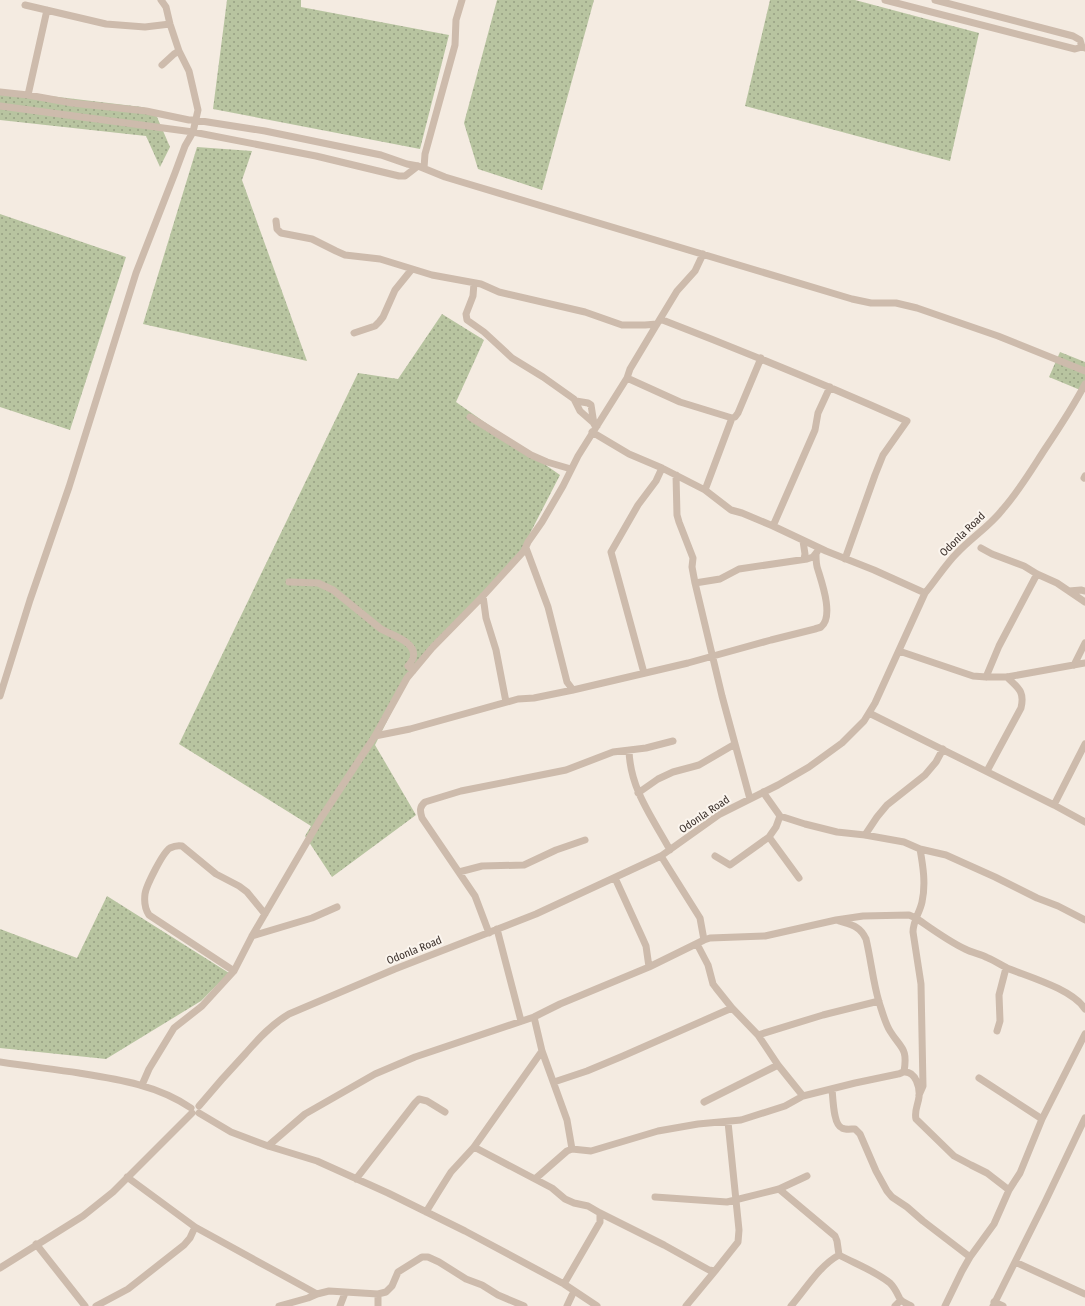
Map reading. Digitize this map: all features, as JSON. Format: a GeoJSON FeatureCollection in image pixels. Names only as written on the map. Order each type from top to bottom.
{"type":"FeatureCollection","features":[{"type":"Feature","properties":{"kind":"street"},"geometry":{"type":"LineString","coordinates":[[0,696],[30,600],[69,487],[136,273],[192,132],[198,110],[189,71],[180,51],[170,24],[166,7],[162,0]]}},
{"type":"Feature","properties":{"kind":"street"},"geometry":{"type":"LineString","coordinates":[[0,106],[192,132],[316,156],[399,176],[405,176],[421,167],[454,45],[456,20],[462,0]]}},
{"type":"Feature","properties":{"kind":"street"},"geometry":{"type":"LineString","coordinates":[[885,0],[1075,49],[1084,48],[1080,40],[1073,36],[935,0]]}},
{"type":"Feature","properties":{"kind":"street"},"geometry":{"type":"LineString","coordinates":[[25,5],[106,24],[145,27],[170,24]]}},
{"type":"Feature","properties":{"kind":"street"},"geometry":{"type":"LineString","coordinates":[[28,95],[47,10]]}},
{"type":"Feature","properties":{"kind":"street"},"geometry":{"type":"LineString","coordinates":[[162,65],[174,54],[180,51]]}},
{"type":"Feature","properties":{"kind":"street"},"geometry":{"type":"LineString","coordinates":[[0,92],[28,95],[72,103],[146,111],[189,120],[311,140],[381,155],[421,167],[445,177],[863,302],[896,303],[917,308],[998,336],[1085,370]]}},
{"type":"Feature","properties":{"kind":"street"},"geometry":{"type":"LineString","coordinates":[[47,112],[48,99]]}},
{"type":"Feature","properties":{"kind":"street"},"geometry":{"type":"LineString","coordinates":[[276,221],[277,229],[281,233],[312,239],[345,255],[380,260],[432,275],[481,284],[499,292],[585,312],[622,325],[645,325],[658,321],[761,358],[907,421],[883,455],[845,559]]}},
{"type":"Feature","properties":{"kind":"street"},"geometry":{"type":"LineString","coordinates":[[142,1086],[149,1069],[174,1028],[202,1006],[234,971],[252,936],[321,818],[375,736],[407,678],[432,648],[483,596],[526,548],[528,542],[542,522],[563,486],[570,469],[594,427],[627,378],[658,321],[678,291],[695,271],[703,254]]}},
{"type":"Feature","properties":{"kind":"street"},"geometry":{"type":"LineString","coordinates":[[354,333],[375,326],[379,322],[383,317],[395,290],[412,269]]}},
{"type":"Feature","properties":{"kind":"street"},"geometry":{"type":"LineString","coordinates":[[474,283],[473,296],[466,314],[467,320],[484,332],[512,358],[543,377],[576,401],[588,403],[591,406],[594,427]]}},
{"type":"Feature","properties":{"kind":"street"},"geometry":{"type":"LineString","coordinates":[[645,325],[650,335]]}},
{"type":"Feature","properties":{"kind":"street"},"geometry":{"type":"LineString","coordinates":[[705,490],[732,418],[738,413],[761,358]]}},
{"type":"Feature","properties":{"kind":"street"},"geometry":{"type":"LineString","coordinates":[[627,378],[680,402],[732,418]]}},
{"type":"Feature","properties":{"kind":"street","name":"Odonla Road"},"geometry":{"type":"LineString","coordinates":[[0,1268],[82,1216],[113,1192],[196,1110],[254,1043],[284,1016],[332,995],[536,914],[661,856],[720,814],[808,767],[842,743],[864,721],[869,713],[925,593],[945,565],[957,552],[1004,509],[1082,398],[1085,384]]}},
{"type":"Feature","properties":{"kind":"street"},"geometry":{"type":"LineString","coordinates":[[773,526],[815,430],[818,413],[830,387]]}},
{"type":"Feature","properties":{"kind":"street"},"geometry":{"type":"LineString","coordinates":[[576,401],[580,411],[594,427],[629,454],[662,468],[705,490],[730,510],[742,513],[773,526],[803,541],[817,551],[845,559],[874,570],[925,593]]}},
{"type":"Feature","properties":{"kind":"street"},"geometry":{"type":"LineString","coordinates":[[470,417],[531,455],[570,469]]}},
{"type":"Feature","properties":{"kind":"street"},"geometry":{"type":"LineString","coordinates":[[644,673],[611,552],[638,505],[656,481],[662,468]]}},
{"type":"Feature","properties":{"kind":"street"},"geometry":{"type":"LineString","coordinates":[[676,475],[677,515],[692,558],[695,583],[750,799]]}},
{"type":"Feature","properties":{"kind":"street"},"geometry":{"type":"LineString","coordinates":[[803,541],[805,559],[817,569]]}},
{"type":"Feature","properties":{"kind":"street"},"geometry":{"type":"LineString","coordinates":[[526,548],[548,607],[566,678],[569,686],[573,690]]}},
{"type":"Feature","properties":{"kind":"street"},"geometry":{"type":"LineString","coordinates":[[981,548],[992,554],[1024,566],[1057,583],[1085,602]]}},
{"type":"Feature","properties":{"kind":"street"},"geometry":{"type":"LineString","coordinates":[[695,583],[720,579],[739,570],[805,559],[817,551]]}},
{"type":"Feature","properties":{"kind":"street"},"geometry":{"type":"LineString","coordinates":[[375,736],[410,729],[518,699],[534,698],[573,690],[644,673],[821,627],[825,622],[827,608],[822,581],[817,569],[817,551]]}},
{"type":"Feature","properties":{"kind":"street"},"geometry":{"type":"LineString","coordinates":[[986,677],[999,646],[1037,574]]}},
{"type":"Feature","properties":{"kind":"street"},"geometry":{"type":"LineString","coordinates":[[289,582],[318,584],[333,590],[381,629],[404,640],[410,645],[413,651],[414,657],[408,666],[413,671]]}},
{"type":"Feature","properties":{"kind":"street"},"geometry":{"type":"LineString","coordinates":[[1069,591],[1085,591]]}},
{"type":"Feature","properties":{"kind":"street"},"geometry":{"type":"LineString","coordinates":[[483,596],[486,618],[496,650],[506,702]]}},
{"type":"Feature","properties":{"kind":"street"},"geometry":{"type":"LineString","coordinates":[[1074,665],[1085,643]]}},
{"type":"Feature","properties":{"kind":"street"},"geometry":{"type":"LineString","coordinates":[[899,651],[973,676],[986,677],[1007,677],[1085,663]]}},
{"type":"Feature","properties":{"kind":"street"},"geometry":{"type":"LineString","coordinates":[[987,771],[1018,714],[1023,700],[1020,691],[1007,677]]}},
{"type":"Feature","properties":{"kind":"street"},"geometry":{"type":"LineString","coordinates":[[869,713],[987,771],[1085,822]]}},
{"type":"Feature","properties":{"kind":"street"},"geometry":{"type":"LineString","coordinates":[[489,932],[475,896],[422,818],[420,811],[421,805],[425,802],[461,791],[566,770],[613,752],[646,748],[672,741]]}},
{"type":"Feature","properties":{"kind":"street"},"geometry":{"type":"LineString","coordinates":[[638,792],[658,779],[673,772],[699,765],[735,744]]}},
{"type":"Feature","properties":{"kind":"street"},"geometry":{"type":"LineString","coordinates":[[1054,805],[1085,744]]}},
{"type":"Feature","properties":{"kind":"street"},"geometry":{"type":"LineString","coordinates":[[865,835],[887,805],[925,775],[936,762],[943,749]]}},
{"type":"Feature","properties":{"kind":"street"},"geometry":{"type":"LineString","coordinates":[[629,750],[631,770],[638,792],[646,809],[670,850]]}},
{"type":"Feature","properties":{"kind":"street"},"geometry":{"type":"LineString","coordinates":[[763,792],[780,816],[837,832],[904,842],[920,849],[946,855],[995,877],[1036,898],[1058,906],[1085,920]]}},
{"type":"Feature","properties":{"kind":"street"},"geometry":{"type":"LineString","coordinates":[[715,856],[730,865],[769,837],[776,827],[780,816]]}},
{"type":"Feature","properties":{"kind":"street"},"geometry":{"type":"LineString","coordinates":[[769,837],[799,878]]}},
{"type":"Feature","properties":{"kind":"street"},"geometry":{"type":"LineString","coordinates":[[459,872],[471,868],[494,865],[524,865],[556,850],[584,840]]}},
{"type":"Feature","properties":{"kind":"street"},"geometry":{"type":"LineString","coordinates":[[234,971],[150,915],[146,910],[145,893],[157,866],[169,849],[175,846],[182,846],[216,874],[247,892],[265,914]]}},
{"type":"Feature","properties":{"kind":"street"},"geometry":{"type":"LineString","coordinates":[[920,849],[924,890],[913,932],[921,984],[923,1086],[915,1116],[925,1129],[954,1156],[987,1173],[1009,1190]]}},
{"type":"Feature","properties":{"kind":"street"},"geometry":{"type":"LineString","coordinates":[[661,856],[700,918],[700,942],[714,986],[732,1008],[758,1035],[778,1065],[803,1096]]}},
{"type":"Feature","properties":{"kind":"street"},"geometry":{"type":"LineString","coordinates":[[615,878],[646,946],[649,967]]}},
{"type":"Feature","properties":{"kind":"street"},"geometry":{"type":"LineString","coordinates":[[252,936],[312,918],[337,908]]}},
{"type":"Feature","properties":{"kind":"street"},"geometry":{"type":"LineString","coordinates":[[268,1146],[305,1114],[375,1074],[415,1057],[534,1016],[649,967],[710,938],[765,936],[836,920],[863,916],[909,915],[965,949],[989,958],[1006,968],[1068,994],[1077,1000],[1085,1009]]}},
{"type":"Feature","properties":{"kind":"street"},"geometry":{"type":"LineString","coordinates":[[836,920],[857,927],[863,932],[866,939],[879,1001],[889,1029],[904,1050],[904,1072]]}},
{"type":"Feature","properties":{"kind":"street"},"geometry":{"type":"LineString","coordinates":[[497,929],[521,1021]]}},
{"type":"Feature","properties":{"kind":"street"},"geometry":{"type":"LineString","coordinates":[[997,1031],[1000,1020],[999,995],[1006,968]]}},
{"type":"Feature","properties":{"kind":"street"},"geometry":{"type":"LineString","coordinates":[[758,1035],[823,1015],[879,1001]]}},
{"type":"Feature","properties":{"kind":"street"},"geometry":{"type":"LineString","coordinates":[[554,1082],[587,1071],[732,1008]]}},
{"type":"Feature","properties":{"kind":"street"},"geometry":{"type":"LineString","coordinates":[[534,1016],[542,1051],[567,1120],[572,1149]]}},
{"type":"Feature","properties":{"kind":"street"},"geometry":{"type":"LineString","coordinates":[[945,1306],[962,1270],[994,1224],[1009,1190],[1020,1172],[1042,1119],[1085,1034]]}},
{"type":"Feature","properties":{"kind":"street"},"geometry":{"type":"LineString","coordinates":[[426,1212],[438,1191],[474,1147],[542,1051]]}},
{"type":"Feature","properties":{"kind":"street"},"geometry":{"type":"LineString","coordinates":[[0,1062],[112,1078],[163,1093],[183,1102],[231,1132],[268,1146],[317,1161],[426,1212],[564,1284],[597,1306]]}},
{"type":"Feature","properties":{"kind":"street"},"geometry":{"type":"LineString","coordinates":[[704,1102],[778,1065]]}},
{"type":"Feature","properties":{"kind":"street"},"geometry":{"type":"LineString","coordinates":[[535,1179],[567,1151],[572,1149],[591,1151],[658,1131],[698,1124],[741,1120],[785,1106],[803,1096],[904,1072],[911,1074],[915,1079],[919,1097]]}},
{"type":"Feature","properties":{"kind":"street"},"geometry":{"type":"LineString","coordinates":[[979,1078],[1042,1119]]}},
{"type":"Feature","properties":{"kind":"street"},"geometry":{"type":"LineString","coordinates":[[832,1088],[837,1125],[841,1128],[855,1129],[860,1134],[877,1175],[887,1191],[892,1197],[908,1207],[923,1221],[970,1257]]}},
{"type":"Feature","properties":{"kind":"street"},"geometry":{"type":"LineString","coordinates":[[356,1179],[419,1099],[427,1101],[445,1112]]}},
{"type":"Feature","properties":{"kind":"street"},"geometry":{"type":"LineString","coordinates":[[1003,1306],[994,1304],[1085,1118]]}},
{"type":"Feature","properties":{"kind":"street"},"geometry":{"type":"LineString","coordinates":[[686,1306],[738,1242],[739,1230],[737,1200],[728,1122]]}},
{"type":"Feature","properties":{"kind":"street"},"geometry":{"type":"LineString","coordinates":[[474,1147],[552,1188],[565,1199],[574,1203],[588,1206],[709,1270],[715,1271]]}},
{"type":"Feature","properties":{"kind":"street"},"geometry":{"type":"LineString","coordinates":[[655,1197],[727,1202],[779,1189],[807,1176]]}},
{"type":"Feature","properties":{"kind":"street"},"geometry":{"type":"LineString","coordinates":[[127,1177],[195,1227],[317,1294]]}},
{"type":"Feature","properties":{"kind":"street"},"geometry":{"type":"LineString","coordinates":[[779,1189],[835,1236],[839,1255]]}},
{"type":"Feature","properties":{"kind":"street"},"geometry":{"type":"LineString","coordinates":[[564,1284],[600,1222],[600,1213]]}},
{"type":"Feature","properties":{"kind":"street"},"geometry":{"type":"LineString","coordinates":[[600,1222],[610,1218]]}},
{"type":"Feature","properties":{"kind":"street"},"geometry":{"type":"LineString","coordinates":[[96,1306],[128,1289],[184,1245],[190,1238],[195,1227]]}},
{"type":"Feature","properties":{"kind":"street"},"geometry":{"type":"LineString","coordinates":[[36,1244],[85,1306]]}},
{"type":"Feature","properties":{"kind":"street"},"geometry":{"type":"LineString","coordinates":[[839,1255],[870,1270],[891,1284],[898,1292],[901,1300],[911,1306]]}},
{"type":"Feature","properties":{"kind":"street"},"geometry":{"type":"LineString","coordinates":[[791,1306],[820,1271],[839,1255]]}},
{"type":"Feature","properties":{"kind":"street"},"geometry":{"type":"LineString","coordinates":[[279,1306],[317,1294],[337,1291],[345,1293],[378,1294],[386,1292],[392,1286],[398,1272],[422,1257],[428,1257],[439,1262],[466,1279],[482,1285],[498,1295],[524,1306]]}},
{"type":"Feature","properties":{"kind":"street"},"geometry":{"type":"LineString","coordinates":[[1015,1262],[1085,1294]]}},
{"type":"Feature","properties":{"kind":"street"},"geometry":{"type":"LineString","coordinates":[[566,1306],[574,1291]]}},
{"type":"Feature","properties":{"kind":"street"},"geometry":{"type":"LineString","coordinates":[[340,1306],[345,1293]]}},
{"type":"Feature","properties":{"kind":"street"},"geometry":{"type":"LineString","coordinates":[[378,1294],[378,1306]]}},
{"type":"Feature","properties":{"kind":"street"},"geometry":{"type":"LineString","coordinates":[[895,1306],[901,1300]]}},
{"type":"Feature","properties":{"kind":"green space"},"geometry":{"type":"Polygon","coordinates":[[[227,0],[301,0],[301,7],[449,35],[420,149],[213,109],[227,0]]]}},
{"type":"Feature","properties":{"kind":"green space"},"geometry":{"type":"Polygon","coordinates":[[[497,0],[594,0],[542,190],[478,169],[464,123],[497,0]]]}},
{"type":"Feature","properties":{"kind":"green space"},"geometry":{"type":"Polygon","coordinates":[[[770,0],[855,0],[979,33],[950,161],[745,106],[770,0]]]}},
{"type":"Feature","properties":{"kind":"green space"},"geometry":{"type":"Polygon","coordinates":[[[0,90],[142,107],[154,110],[170,147],[160,167],[146,136],[0,120],[0,90]]]}},
{"type":"Feature","properties":{"kind":"green space"},"geometry":{"type":"Polygon","coordinates":[[[197,147],[252,151],[242,180],[307,361],[143,324],[197,147]]]}},
{"type":"Feature","properties":{"kind":"green space"},"geometry":{"type":"Polygon","coordinates":[[[0,214],[126,257],[70,430],[0,407],[0,214]]]}},
{"type":"Feature","properties":{"kind":"green space"},"geometry":{"type":"Polygon","coordinates":[[[442,314],[484,340],[456,402],[560,475],[522,549],[406,683],[375,745],[416,815],[332,877],[305,836],[311,826],[179,744],[358,373],[398,379],[442,314]]]}},
{"type":"Feature","properties":{"kind":"green space"},"geometry":{"type":"Polygon","coordinates":[[[1060,352],[1085,362],[1085,392],[1049,377],[1060,352]]]}},
{"type":"Feature","properties":{"kind":"green space"},"geometry":{"type":"Polygon","coordinates":[[[107,896],[229,973],[201,1001],[106,1059],[0,1048],[0,929],[77,958],[107,896]]]}}]}
